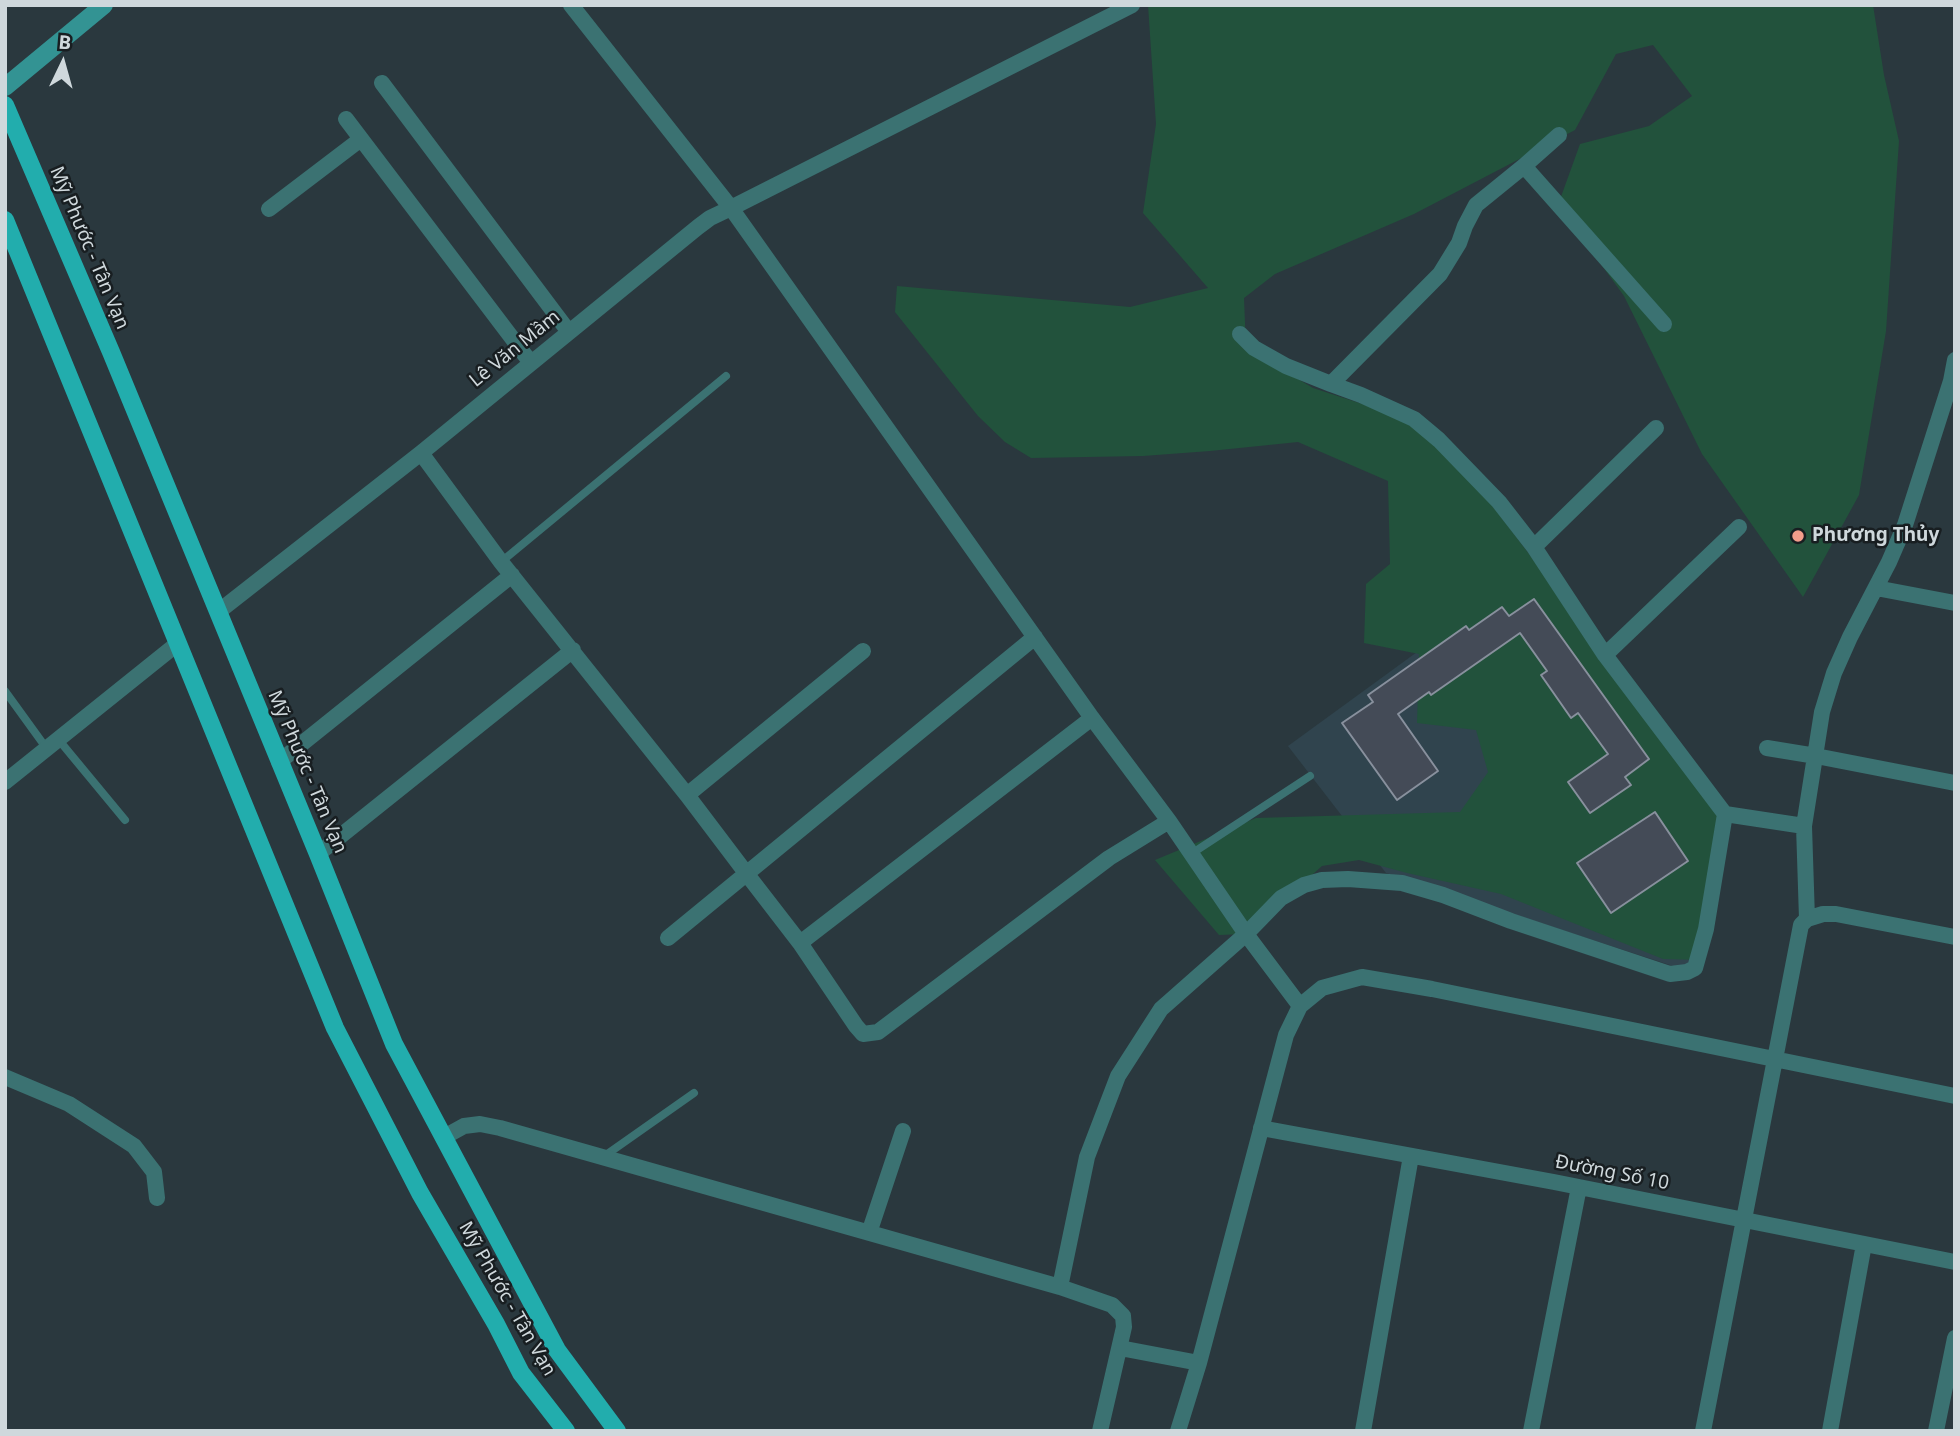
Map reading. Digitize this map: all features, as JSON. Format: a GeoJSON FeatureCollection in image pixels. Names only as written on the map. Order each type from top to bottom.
{"type":"FeatureCollection","features":[{"type":"Feature","properties":{"kind":"main road"},"geometry":{"type":"LineString","coordinates":[[5,87],[104,5]]}},
{"type":"Feature","properties":{"kind":"main road","name":"Mỹ Phước - Tân Vạn"},"geometry":{"type":"LineString","coordinates":[[5,105],[111,352],[394,1044],[557,1350],[617,1431]]}},
{"type":"Feature","properties":{"kind":"main road","name":"Mỹ Phước - Tân Vạn"},"geometry":{"type":"LineString","coordinates":[[5,220],[335,1028],[420,1193],[496,1324],[521,1373],[566,1431]]}},
{"type":"Feature","properties":{"kind":"street"},"geometry":{"type":"LineString","coordinates":[[571,5],[731,208],[1092,718],[1169,821],[1246,934],[1300,1006]]}},
{"type":"Feature","properties":{"kind":"street","name":"Lê Văn Mầm"},"geometry":{"type":"LineString","coordinates":[[218,612],[421,453],[710,218],[1132,5]]}},
{"type":"Feature","properties":{"kind":"street"},"geometry":{"type":"LineString","coordinates":[[382,83],[569,331]]}},
{"type":"Feature","properties":{"kind":"street"},"geometry":{"type":"LineString","coordinates":[[346,119],[531,363]]}},
{"type":"Feature","properties":{"kind":"street"},"geometry":{"type":"LineString","coordinates":[[1331,384],[1440,274],[1459,243],[1476,205],[1559,135]]}},
{"type":"Feature","properties":{"kind":"street"},"geometry":{"type":"LineString","coordinates":[[269,209],[361,139]]}},
{"type":"Feature","properties":{"kind":"street"},"geometry":{"type":"LineString","coordinates":[[1524,166],[1664,324]]}},
{"type":"Feature","properties":{"kind":"street"},"geometry":{"type":"LineString","coordinates":[[1240,334],[1254,348],[1286,366],[1414,419],[1439,440],[1499,502],[1534,547],[1605,656],[1725,814],[1804,826]]}},
{"type":"Feature","properties":{"kind":"street"},"geometry":{"type":"LineString","coordinates":[[1807,919],[1804,826],[1822,712],[1834,673],[1850,637],[1877,588],[1905,526],[1951,381],[1955,360]]}},
{"type":"Feature","properties":{"kind":"street"},"geometry":{"type":"LineString","coordinates":[[1534,547],[1656,428]]}},
{"type":"Feature","properties":{"kind":"street"},"geometry":{"type":"LineString","coordinates":[[421,453],[501,562],[747,873],[863,1034],[878,1032],[1110,858],[1169,821]]}},
{"type":"Feature","properties":{"kind":"street"},"geometry":{"type":"LineString","coordinates":[[1605,656],[1739,527]]}},
{"type":"Feature","properties":{"kind":"street"},"geometry":{"type":"LineString","coordinates":[[279,762],[512,575]]}},
{"type":"Feature","properties":{"kind":"street"},"geometry":{"type":"LineString","coordinates":[[1877,588],[1955,603]]}},
{"type":"Feature","properties":{"kind":"street"},"geometry":{"type":"LineString","coordinates":[[668,938],[1035,637]]}},
{"type":"Feature","properties":{"kind":"street"},"geometry":{"type":"LineString","coordinates":[[5,782],[177,644]]}},
{"type":"Feature","properties":{"kind":"street"},"geometry":{"type":"LineString","coordinates":[[318,854],[573,650]]}},
{"type":"Feature","properties":{"kind":"street"},"geometry":{"type":"LineString","coordinates":[[687,795],[863,650]]}},
{"type":"Feature","properties":{"kind":"street"},"geometry":{"type":"LineString","coordinates":[[800,943],[1092,718]]}},
{"type":"Feature","properties":{"kind":"street"},"geometry":{"type":"LineString","coordinates":[[1767,748],[1955,783]]}},
{"type":"Feature","properties":{"kind":"street"},"geometry":{"type":"LineString","coordinates":[[1060,1287],[1087,1157],[1118,1076],[1161,1009],[1246,934],[1281,898],[1304,885],[1322,880],[1402,883],[1670,974],[1687,972],[1695,968],[1706,929],[1725,814]]}},
{"type":"Feature","properties":{"kind":"street"},"geometry":{"type":"LineString","coordinates":[[1703,1431],[1801,925],[1807,919],[1823,914],[1836,914],[1955,937]]}},
{"type":"Feature","properties":{"kind":"street"},"geometry":{"type":"LineString","coordinates":[[1178,1431],[1199,1363],[1286,1035],[1300,1006],[1322,988],[1362,977],[1955,1096]]}},
{"type":"Feature","properties":{"kind":"street"},"geometry":{"type":"LineString","coordinates":[[5,1077],[69,1104],[134,1146],[153,1172],[157,1198]]}},
{"type":"Feature","properties":{"kind":"street"},"geometry":{"type":"LineString","coordinates":[[444,1137],[464,1126],[480,1124],[500,1128],[1060,1287],[1112,1305],[1123,1316],[1124,1327],[1100,1431]]}},
{"type":"Feature","properties":{"kind":"street","name":"Đường Số 10"},"geometry":{"type":"LineString","coordinates":[[1261,1128],[1578,1187],[1955,1262]]}},
{"type":"Feature","properties":{"kind":"street"},"geometry":{"type":"LineString","coordinates":[[869,1233],[902,1131]]}},
{"type":"Feature","properties":{"kind":"street"},"geometry":{"type":"LineString","coordinates":[[1363,1431],[1411,1156]]}},
{"type":"Feature","properties":{"kind":"street"},"geometry":{"type":"LineString","coordinates":[[1531,1431],[1578,1187]]}},
{"type":"Feature","properties":{"kind":"street"},"geometry":{"type":"LineString","coordinates":[[1830,1431],[1864,1244]]}},
{"type":"Feature","properties":{"kind":"street"},"geometry":{"type":"LineString","coordinates":[[1936,1431],[1955,1338]]}},
{"type":"Feature","properties":{"kind":"street"},"geometry":{"type":"LineString","coordinates":[[1119,1348],[1199,1363]]}},
{"type":"Feature","properties":{"kind":"lane"},"geometry":{"type":"LineString","coordinates":[[501,562],[726,376]]}},
{"type":"Feature","properties":{"kind":"lane"},"geometry":{"type":"LineString","coordinates":[[5,691],[125,820]]}},
{"type":"Feature","properties":{"kind":"lane"},"geometry":{"type":"LineString","coordinates":[[1191,854],[1310,776]]}},
{"type":"Feature","properties":{"kind":"lane"},"geometry":{"type":"LineString","coordinates":[[603,1157],[694,1093]]}},
{"type":"Feature","properties":{"kind":"shaded area"},"geometry":{"type":"Polygon","coordinates":[[[1531,569],[1704,812],[1690,963],[1679,968],[1386,873],[1288,746],[1531,569]]]}},
{"type":"Feature","properties":{"kind":"green space"},"geometry":{"type":"Polygon","coordinates":[[[1148,5],[1873,5],[1884,75],[1899,141],[1886,331],[1859,495],[1803,597],[1702,454],[1624,296],[1558,205],[1580,144],[1649,126],[1692,96],[1653,45],[1616,54],[1575,130],[1414,214],[1275,274],[1244,298],[1246,348],[1313,388],[1424,424],[1477,485],[1725,814],[1702,960],[1663,959],[1501,894],[1359,860],[1322,866],[1246,934],[1219,935],[1155,860],[1256,818],[1460,812],[1488,772],[1476,730],[1417,723],[1419,654],[1364,643],[1366,584],[1390,564],[1388,481],[1298,442],[1143,456],[1031,458],[1005,442],[978,416],[895,312],[897,286],[1130,307],[1208,288],[1143,213],[1156,124],[1148,5]]]}},
{"type":"Feature","properties":{"kind":"building"},"geometry":{"type":"Polygon","coordinates":[[[1534,599],[1649,759],[1625,777],[1631,785],[1590,813],[1568,782],[1608,754],[1578,713],[1571,718],[1541,675],[1547,671],[1520,633],[1431,695],[1429,692],[1398,714],[1438,771],[1397,800],[1342,723],[1373,702],[1368,695],[1466,626],[1469,630],[1502,607],[1509,616],[1534,599]]]}},
{"type":"Feature","properties":{"kind":"building"},"geometry":{"type":"Polygon","coordinates":[[[1655,812],[1688,861],[1611,913],[1577,863],[1655,812]]]}},
{"type":"Feature","properties":{"kind":"place","name":"Phương Thủy"},"geometry":{"type":"Point","coordinates":[1798,536]}}]}
